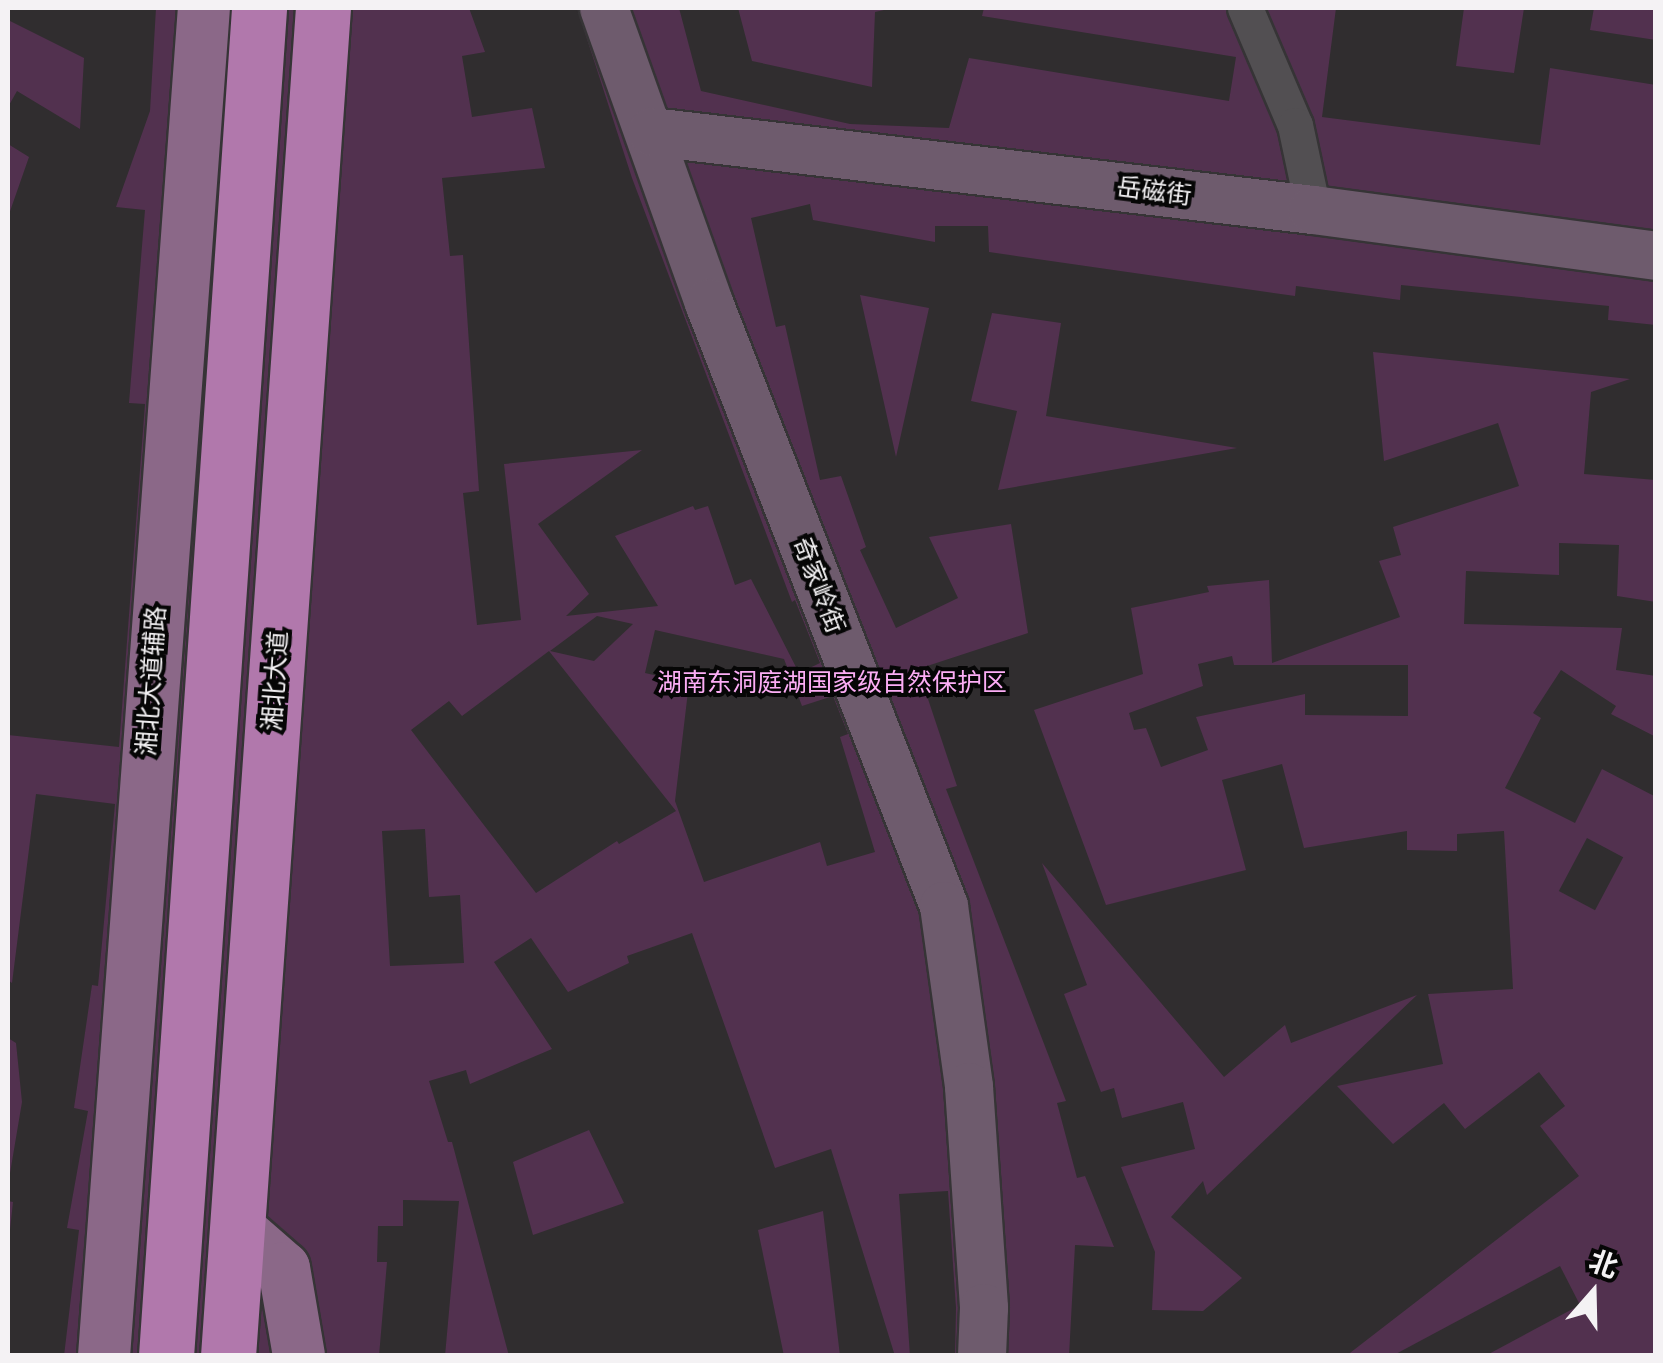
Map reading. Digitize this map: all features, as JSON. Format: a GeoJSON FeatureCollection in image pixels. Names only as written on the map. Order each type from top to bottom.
{"type":"FeatureCollection","features":[{"type":"Feature","properties":{"kind":"highway"},"geometry":{"type":"LineString","coordinates":[[166,1356],[259,8]]}},
{"type":"Feature","properties":{"kind":"highway","name":"湘北大道"},"geometry":{"type":"LineString","coordinates":[[228,1356],[323,8]]}},
{"type":"Feature","properties":{"kind":"main road","name":"湘北大道辅路"},"geometry":{"type":"LineString","coordinates":[[104,1356],[165,487],[204,8]]}},
{"type":"Feature","properties":{"kind":"main road"},"geometry":{"type":"LineString","coordinates":[[237,1227],[284,1268],[299,1356]]}},
{"type":"Feature","properties":{"kind":"street","name":"奇家岭街"},"geometry":{"type":"LineString","coordinates":[[604,8],[652,132],[709,302],[944,906],[969,1087],[984,1308],[982,1356]]}},
{"type":"Feature","properties":{"kind":"street"},"geometry":{"type":"LineString","coordinates":[[1245,8],[1294,125],[1312,210]]}},
{"type":"Feature","properties":{"kind":"street","name":"岳磁街"},"geometry":{"type":"LineString","coordinates":[[652,132],[1312,210],[1656,256]]}},
{"type":"Feature","properties":{"kind":"green space","name":"湖南东洞庭湖国家级自然保护区"},"geometry":{"type":"Polygon","coordinates":[[[8,8],[1655,8],[1655,1356],[8,1356],[8,8]]]}},
{"type":"Feature","properties":{"kind":"building"},"geometry":{"type":"Polygon","coordinates":[[[8,8],[156,8],[150,111],[116,207],[145,210],[129,403],[145,404],[119,747],[8,735],[8,217],[29,157],[8,144],[8,107],[17,91],[80,129],[84,58],[8,20],[8,8]]]}},
{"type":"Feature","properties":{"kind":"building"},"geometry":{"type":"Polygon","coordinates":[[[469,8],[577,8],[632,178],[792,602],[795,600],[820,663],[799,673],[751,579],[735,585],[708,506],[695,510],[693,506],[615,536],[658,606],[566,616],[589,594],[538,524],[642,450],[504,464],[521,620],[477,625],[463,493],[479,491],[463,255],[450,256],[442,178],[545,168],[532,108],[472,117],[462,56],[485,52],[469,8]]]}},
{"type":"Feature","properties":{"kind":"building"},"geometry":{"type":"Polygon","coordinates":[[[679,8],[738,8],[752,61],[872,87],[875,12],[893,8],[984,8],[982,16],[1236,57],[1229,101],[969,58],[949,128],[850,124],[701,91],[679,8]]]}},
{"type":"Feature","properties":{"kind":"building"},"geometry":{"type":"Polygon","coordinates":[[[1336,8],[1464,8],[1456,66],[1514,73],[1524,8],[1594,8],[1590,30],[1656,40],[1656,85],[1550,68],[1540,145],[1322,117],[1336,8]]]}},
{"type":"Feature","properties":{"kind":"building"},"geometry":{"type":"Polygon","coordinates":[[[810,204],[813,220],[935,242],[935,226],[988,226],[989,252],[1295,296],[1296,286],[1400,300],[1401,285],[1609,306],[1608,320],[1656,325],[1656,480],[1584,474],[1591,392],[1630,379],[1373,352],[1384,461],[1498,423],[1519,486],[1393,527],[1401,555],[1379,561],[1400,617],[1272,663],[1269,580],[1207,586],[1209,592],[1131,608],[1143,674],[1034,710],[1106,905],[1246,870],[1222,780],[1282,764],[1304,848],[1407,831],[1407,850],[1457,851],[1457,834],[1504,831],[1513,989],[1428,994],[1443,1064],[1337,1086],[1393,1144],[1444,1103],[1465,1129],[1539,1072],[1565,1106],[1540,1126],[1579,1176],[1346,1356],[1069,1356],[1075,1245],[1114,1247],[1085,1176],[1077,1178],[1057,1103],[1066,1101],[946,789],[957,786],[918,669],[1028,633],[1011,524],[929,537],[958,598],[896,628],[860,550],[866,547],[841,476],[820,480],[785,325],[776,327],[751,218],[810,204]],[[860,295],[896,457],[929,308],[860,295]],[[992,313],[971,401],[1017,411],[998,490],[1237,448],[1046,416],[1061,323],[992,313]],[[1042,863],[1087,985],[1064,994],[1101,1092],[1114,1088],[1122,1118],[1183,1102],[1195,1149],[1121,1167],[1155,1252],[1152,1310],[1203,1311],[1242,1278],[1171,1217],[1203,1181],[1207,1195],[1417,995],[1291,1043],[1285,1025],[1224,1077],[1042,863]]]}},
{"type":"Feature","properties":{"kind":"building"},"geometry":{"type":"Polygon","coordinates":[[[1559,543],[1619,545],[1617,596],[1656,602],[1656,676],[1616,670],[1622,628],[1464,624],[1466,571],[1559,575],[1559,543]]]}},
{"type":"Feature","properties":{"kind":"building"},"geometry":{"type":"Polygon","coordinates":[[[597,616],[633,624],[594,661],[550,651],[597,616]]]}},
{"type":"Feature","properties":{"kind":"building"},"geometry":{"type":"Polygon","coordinates":[[[655,630],[784,659],[802,706],[833,696],[848,734],[840,737],[875,852],[827,866],[820,842],[704,882],[675,801],[689,683],[645,673],[655,630]]]}},
{"type":"Feature","properties":{"kind":"building"},"geometry":{"type":"Polygon","coordinates":[[[549,651],[676,811],[619,844],[617,841],[536,893],[411,730],[449,701],[462,716],[549,651]]]}},
{"type":"Feature","properties":{"kind":"building"},"geometry":{"type":"Polygon","coordinates":[[[1232,656],[1234,665],[1408,665],[1408,716],[1305,715],[1305,694],[1196,717],[1208,750],[1161,767],[1146,728],[1134,730],[1129,713],[1203,686],[1198,664],[1232,656]]]}},
{"type":"Feature","properties":{"kind":"building"},"geometry":{"type":"Polygon","coordinates":[[[1561,670],[1616,706],[1611,714],[1656,737],[1656,797],[1602,769],[1575,823],[1505,788],[1541,718],[1533,713],[1561,670]]]}},
{"type":"Feature","properties":{"kind":"building"},"geometry":{"type":"Polygon","coordinates":[[[36,794],[115,804],[98,986],[92,985],[74,1108],[88,1111],[67,1228],[79,1230],[64,1356],[8,1356],[8,1248],[13,1202],[8,1201],[8,1185],[22,1102],[16,1043],[8,1038],[8,980],[12,983],[36,794]]]}},
{"type":"Feature","properties":{"kind":"building"},"geometry":{"type":"Polygon","coordinates":[[[425,829],[429,897],[460,895],[464,963],[390,966],[382,831],[425,829]]]}},
{"type":"Feature","properties":{"kind":"building"},"geometry":{"type":"Polygon","coordinates":[[[1587,838],[1623,857],[1595,910],[1559,891],[1587,838]]]}},
{"type":"Feature","properties":{"kind":"building"},"geometry":{"type":"Polygon","coordinates":[[[692,933],[775,1168],[831,1149],[895,1356],[840,1356],[823,1211],[758,1230],[784,1356],[509,1356],[452,1142],[448,1142],[429,1081],[466,1070],[470,1084],[552,1049],[494,962],[531,938],[568,992],[629,963],[627,956],[692,933]],[[589,1130],[513,1162],[533,1235],[624,1203],[589,1130]]]}},
{"type":"Feature","properties":{"kind":"building"},"geometry":{"type":"Polygon","coordinates":[[[948,1191],[956,1308],[955,1356],[910,1356],[899,1194],[948,1191]]]}},
{"type":"Feature","properties":{"kind":"building"},"geometry":{"type":"Polygon","coordinates":[[[403,1200],[459,1201],[445,1356],[379,1356],[387,1262],[377,1262],[378,1226],[403,1226],[403,1200]]]}},
{"type":"Feature","properties":{"kind":"building"},"geometry":{"type":"Polygon","coordinates":[[[1560,1266],[1580,1305],[1485,1356],[1392,1356],[1560,1266]]]}}]}
